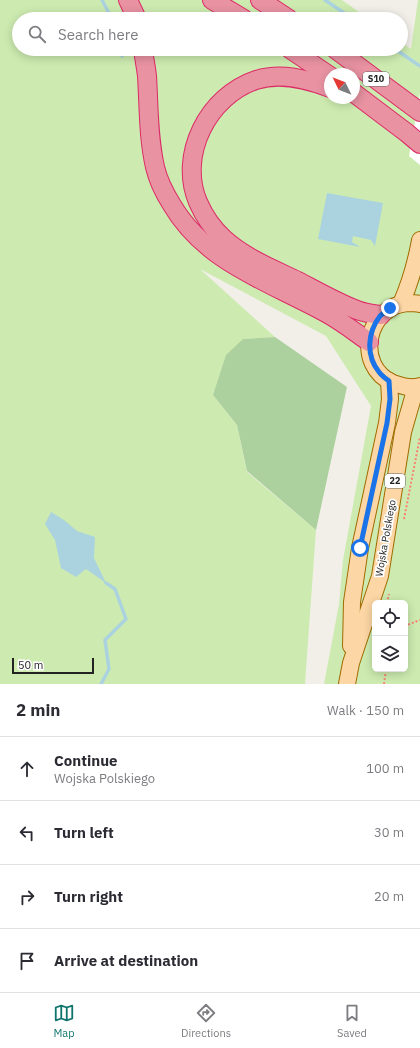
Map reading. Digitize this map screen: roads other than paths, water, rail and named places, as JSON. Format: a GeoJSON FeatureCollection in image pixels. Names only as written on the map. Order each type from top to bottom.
{"type":"FeatureCollection","features":[{"type":"Feature","properties":{"kind":"highway"},"geometry":{"type":"LineString","coordinates":[[128,0],[134,12]]}},
{"type":"Feature","properties":{"kind":"highway"},"geometry":{"type":"LineString","coordinates":[[212,0],[232,12]]}},
{"type":"Feature","properties":{"kind":"highway"},"geometry":{"type":"LineString","coordinates":[[260,0],[278,12]]}},
{"type":"Feature","properties":{"kind":"highway"},"geometry":{"type":"LineString","coordinates":[[144,56],[150,140],[155,168],[166,195],[178,216],[190,231],[212,250],[236,267],[326,313],[369,342]]}},
{"type":"Feature","properties":{"kind":"highway"},"geometry":{"type":"LineString","coordinates":[[300,56],[324,72]]}},
{"type":"Feature","properties":{"kind":"highway","name":"S10"},"geometry":{"type":"LineString","coordinates":[[344,56],[419,111]]}},
{"type":"Feature","properties":{"kind":"highway"},"geometry":{"type":"LineString","coordinates":[[324,86],[303,79],[286,76],[257,80],[241,87],[227,96],[219,103],[208,117],[197,139],[192,169],[193,186],[198,201],[211,224],[224,239],[242,252],[264,265],[358,311],[381,315]]}},
{"type":"Feature","properties":{"kind":"highway","name":"S10"},"geometry":{"type":"LineString","coordinates":[[360,98],[413,138]]}},
{"type":"Feature","properties":{"kind":"highway"},"geometry":{"type":"LineString","coordinates":[[357,104],[413,138]]}},
{"type":"Feature","properties":{"kind":"main road"},"geometry":{"type":"LineString","coordinates":[[401,304],[409,285],[420,240]]}},
{"type":"Feature","properties":{"kind":"main road"},"geometry":{"type":"LineString","coordinates":[[418,387],[402,386],[389,381],[380,374],[373,364],[369,342],[373,328],[381,315],[390,308],[401,304],[420,304]]}},
{"type":"Feature","properties":{"kind":"main road","name":"Wojska Polskiego"},"geometry":{"type":"LineString","coordinates":[[351,663],[352,602],[360,548],[387,423],[390,399],[389,381]]}},
{"type":"Feature","properties":{"kind":"main road","name":"Wojska Polskiego"},"geometry":{"type":"LineString","coordinates":[[347,684],[351,663],[380,576],[403,432],[418,387]]}},
{"type":"Feature","properties":{"kind":"water"},"geometry":{"type":"Polygon","coordinates":[[[327,193],[383,203],[375,246],[371,240],[353,236],[352,242],[360,247],[318,239],[327,193]]]}},
{"type":"Feature","properties":{"kind":"water"},"geometry":{"type":"Polygon","coordinates":[[[51,512],[64,520],[77,531],[95,537],[94,558],[106,583],[86,569],[76,577],[61,568],[55,540],[45,524],[51,512]]]}},
{"type":"Feature","properties":{"kind":"waterway"},"geometry":{"type":"LineString","coordinates":[[102,0],[108,12]]}},
{"type":"Feature","properties":{"kind":"waterway"},"geometry":{"type":"LineString","coordinates":[[325,0],[343,12]]}},
{"type":"Feature","properties":{"kind":"waterway"},"geometry":{"type":"LineString","coordinates":[[405,56],[420,66]]}},
{"type":"Feature","properties":{"kind":"waterway"},"geometry":{"type":"LineString","coordinates":[[101,684],[109,669],[105,640],[126,619],[115,589],[106,583]]}}]}
